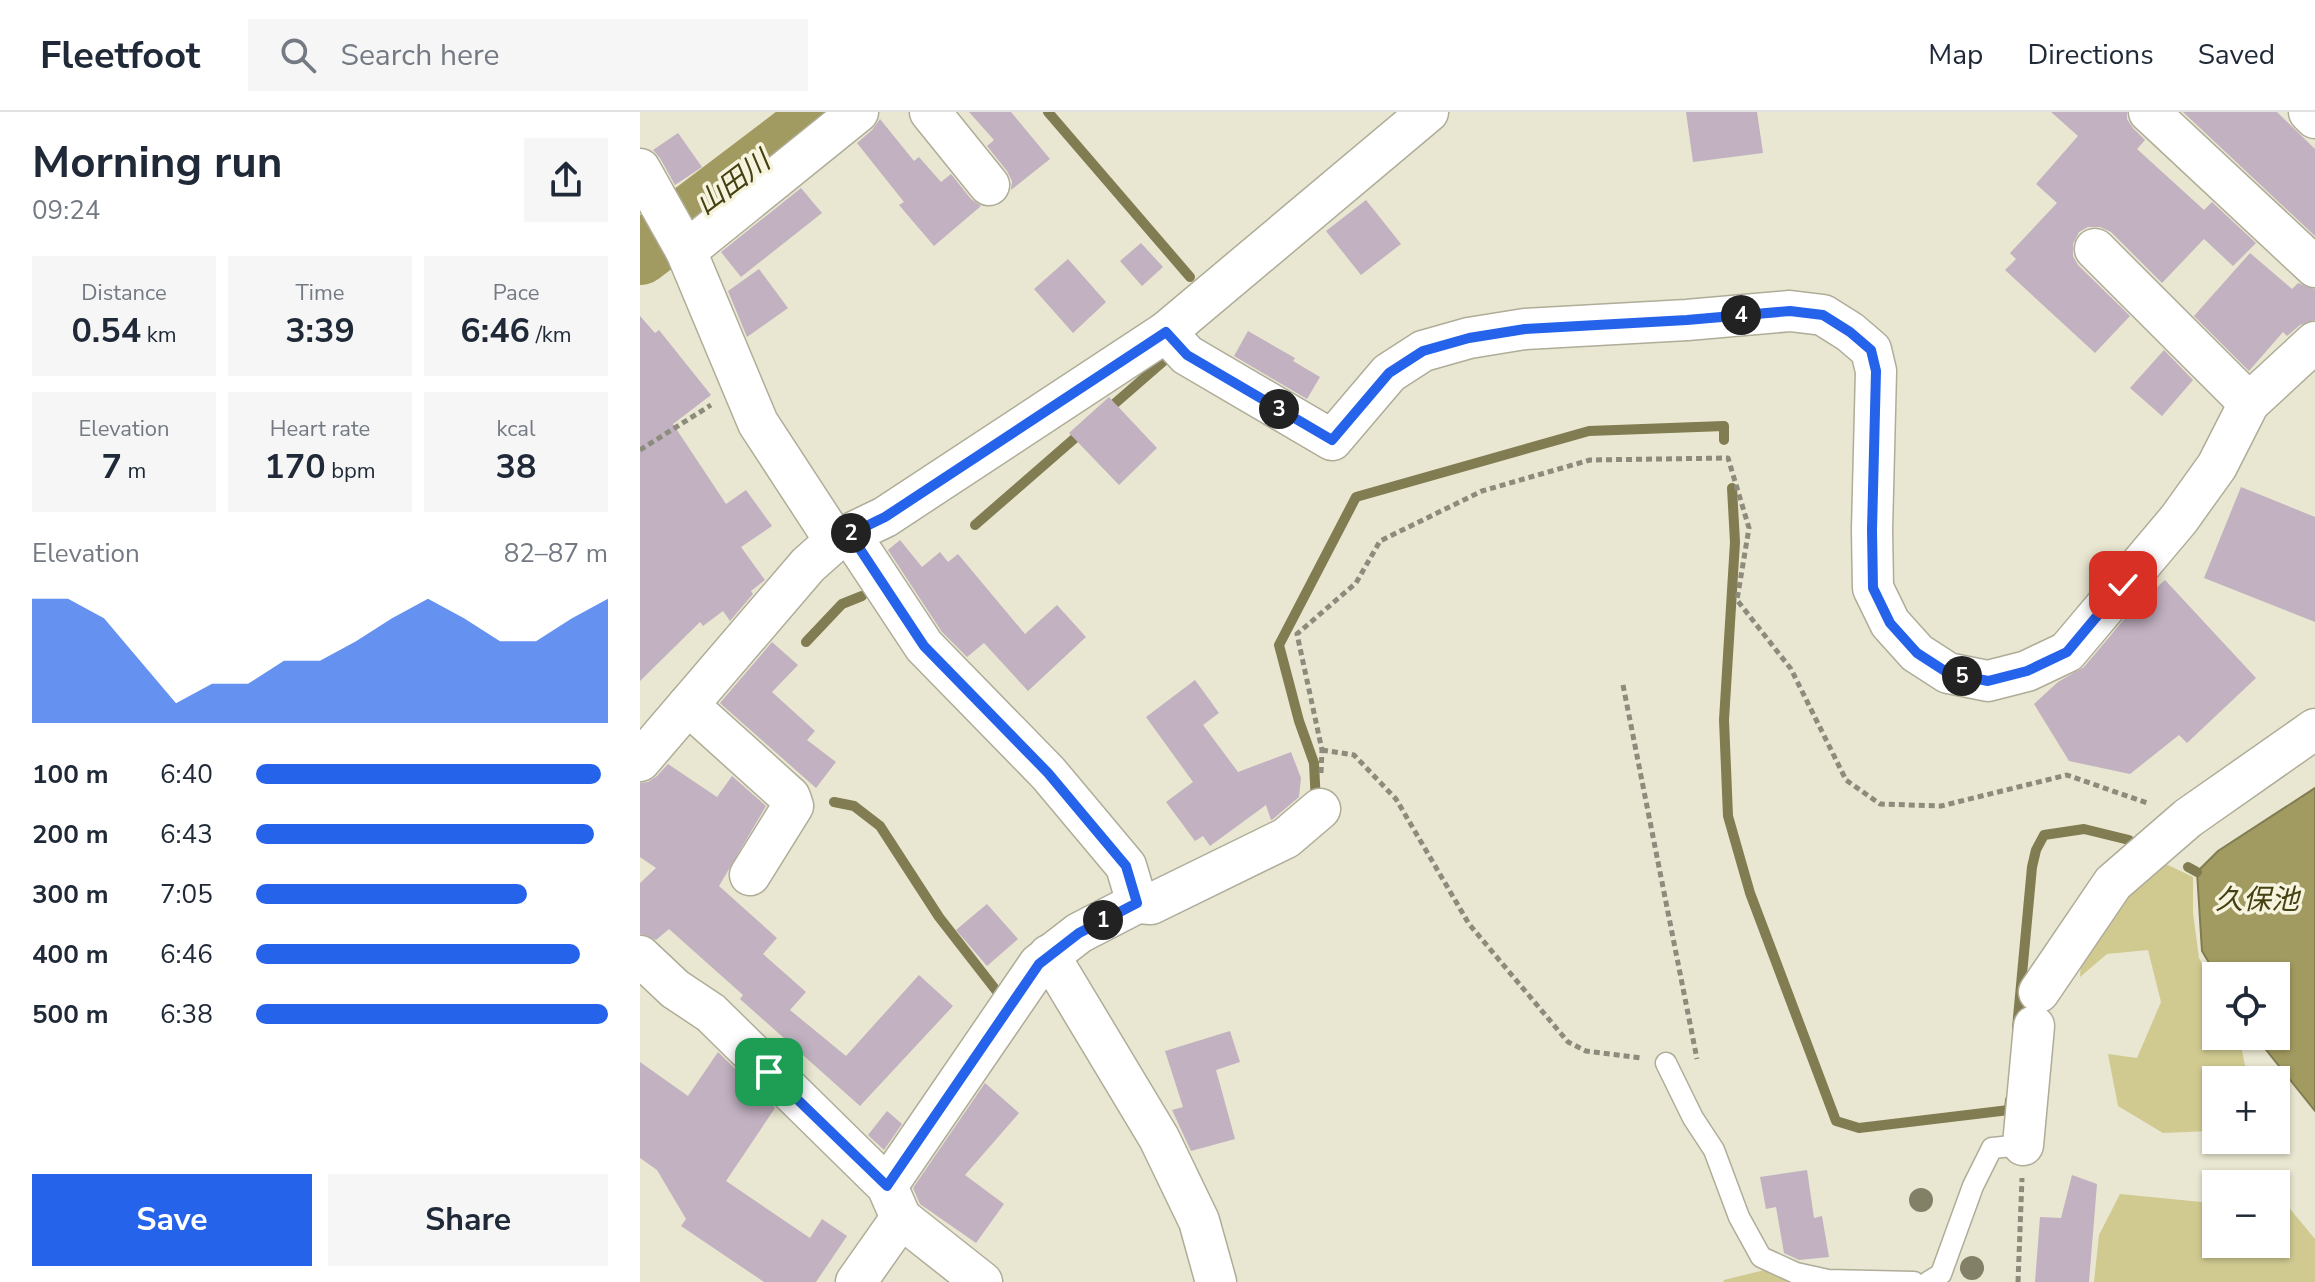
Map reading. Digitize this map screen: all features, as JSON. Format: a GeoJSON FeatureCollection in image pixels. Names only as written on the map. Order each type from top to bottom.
{"type":"FeatureCollection","features":[{"type":"Feature","properties":{"kind":"street"},"geometry":{"type":"LineString","coordinates":[[686,251],[858,112]]}},
{"type":"Feature","properties":{"kind":"street"},"geometry":{"type":"LineString","coordinates":[[930,112],[989,185]]}},
{"type":"Feature","properties":{"kind":"street"},"geometry":{"type":"LineString","coordinates":[[640,761],[808,565],[843,537],[885,517],[1175,343],[1428,112]]}},
{"type":"Feature","properties":{"kind":"street"},"geometry":{"type":"LineString","coordinates":[[2149,112],[2315,267]]}},
{"type":"Feature","properties":{"kind":"street"},"geometry":{"type":"LineString","coordinates":[[2309,112],[2315,118]]}},
{"type":"Feature","properties":{"kind":"street"},"geometry":{"type":"LineString","coordinates":[[640,169],[686,251],[758,423],[924,646],[1048,773],[1126,866],[1137,903]]}},
{"type":"Feature","properties":{"kind":"street"},"geometry":{"type":"LineString","coordinates":[[2095,249],[2249,403]]}},
{"type":"Feature","properties":{"kind":"street"},"geometry":{"type":"LineString","coordinates":[[1175,343],[1332,440],[1389,373],[1423,351],[1469,338],[1525,329],[1790,311],[1823,315],[1871,350],[1876,371],[1873,588],[1890,623],[1917,653],[1948,673],[1988,681],[2027,671],[2067,652],[2179,519],[2217,466],[2249,403],[2315,342]]}},
{"type":"Feature","properties":{"kind":"street"},"geometry":{"type":"LineString","coordinates":[[688,705],[790,797],[793,806],[750,875]]}},
{"type":"Feature","properties":{"kind":"street"},"geometry":{"type":"LineString","coordinates":[[2023,1145],[2036,1009],[2113,883],[2188,818],[2315,729]]}},
{"type":"Feature","properties":{"kind":"street"},"geometry":{"type":"LineString","coordinates":[[856,1282],[894,1202],[1039,964],[1079,933],[1137,903],[1151,904],[1286,838],[1320,809]]}},
{"type":"Feature","properties":{"kind":"street"},"geometry":{"type":"LineString","coordinates":[[1049,955],[1159,1138],[1199,1221],[1216,1282]]}},
{"type":"Feature","properties":{"kind":"street"},"geometry":{"type":"LineString","coordinates":[[640,956],[675,989],[711,1013],[967,1275]]}},
{"type":"Feature","properties":{"kind":"lane"},"geometry":{"type":"LineString","coordinates":[[1666,1063],[1693,1118],[1714,1150],[1739,1217],[1761,1257],[1796,1273],[1828,1280],[1914,1282]]}},
{"type":"Feature","properties":{"kind":"lane"},"geometry":{"type":"LineString","coordinates":[[1928,1282],[1941,1274],[1973,1186],[1992,1148],[2023,1145]]}},
{"type":"Feature","properties":{"kind":"path"},"geometry":{"type":"LineString","coordinates":[[640,450],[743,387]]}},
{"type":"Feature","properties":{"kind":"path"},"geometry":{"type":"LineString","coordinates":[[1666,1063],[1586,1051],[1568,1042],[1469,924],[1396,799],[1354,755],[1322,750],[1297,634],[1356,583],[1380,541],[1482,491],[1590,460],[1728,458],[1749,528],[1737,600],[1791,669],[1846,780],[1880,804],[1941,806],[2067,775],[2188,818]]}},
{"type":"Feature","properties":{"kind":"path"},"geometry":{"type":"LineString","coordinates":[[1623,685],[1697,1062]]}},
{"type":"Feature","properties":{"kind":"path"},"geometry":{"type":"LineString","coordinates":[[2018,1282],[2023,1145]]}},
{"type":"Feature","properties":{"kind":"shaded area"},"geometry":{"type":"Polygon","coordinates":[[[2143,853],[2193,877],[2193,913],[2202,963],[2202,1050],[2242,1050],[2245,1066],[2202,1066],[2202,1131],[2163,1133],[2118,1106],[2108,1054],[2137,1058],[2161,1002],[2148,950],[2107,954],[2080,977],[2084,914],[2107,862],[2143,853]]]}},
{"type":"Feature","properties":{"kind":"shaded area"},"geometry":{"type":"Polygon","coordinates":[[[2120,1194],[2202,1202],[2202,1258],[2290,1258],[2290,1209],[2315,1239],[2315,1282],[2094,1282],[2099,1235],[2120,1194]]]}},
{"type":"Feature","properties":{"kind":"shaded area"},"geometry":{"type":"Polygon","coordinates":[[[1789,1264],[1851,1282],[1723,1282],[1724,1280],[1789,1264]]]}},
{"type":"Feature","properties":{"kind":"water","name":"久保池"},"geometry":{"type":"Polygon","coordinates":[[[2315,788],[2315,1111],[2290,1080],[2290,1066],[2279,1066],[2266,1050],[2290,1050],[2290,962],[2209,962],[2202,951],[2197,872],[2218,851],[2315,788]]]}},
{"type":"Feature","properties":{"kind":"building"},"geometry":{"type":"Polygon","coordinates":[[[969,112],[1011,112],[1050,159],[1011,190],[1012,181],[1007,171],[987,146],[994,140],[969,112]]]}},
{"type":"Feature","properties":{"kind":"building"},"geometry":{"type":"Polygon","coordinates":[[[1686,112],[1757,112],[1763,153],[1693,162],[1686,112]]]}},
{"type":"Feature","properties":{"kind":"building"},"geometry":{"type":"Polygon","coordinates":[[[2051,112],[2127,112],[2127,119],[2145,140],[2137,149],[2204,210],[2212,202],[2256,243],[2233,266],[2204,239],[2162,283],[2111,232],[2100,227],[2088,227],[2079,232],[2073,244],[2073,256],[2078,265],[2130,316],[2095,353],[2005,270],[2016,259],[2010,253],[2057,203],[2036,184],[2078,136],[2051,112]]]}},
{"type":"Feature","properties":{"kind":"building"},"geometry":{"type":"Polygon","coordinates":[[[2183,112],[2277,112],[2315,149],[2315,236],[2183,112]]]}},
{"type":"Feature","properties":{"kind":"building"},"geometry":{"type":"Polygon","coordinates":[[[880,119],[914,161],[919,157],[941,182],[951,174],[971,199],[981,206],[934,246],[899,205],[904,202],[857,143],[880,119]]]}},
{"type":"Feature","properties":{"kind":"building"},"geometry":{"type":"Polygon","coordinates":[[[678,133],[702,167],[675,185],[653,150],[678,133]]]}},
{"type":"Feature","properties":{"kind":"building"},"geometry":{"type":"Polygon","coordinates":[[[801,188],[822,213],[741,277],[721,252],[801,188]]]}},
{"type":"Feature","properties":{"kind":"building"},"geometry":{"type":"Polygon","coordinates":[[[1366,200],[1401,244],[1361,275],[1326,231],[1366,200]]]}},
{"type":"Feature","properties":{"kind":"building"},"geometry":{"type":"Polygon","coordinates":[[[1141,243],[1163,267],[1142,286],[1120,261],[1141,243]]]}},
{"type":"Feature","properties":{"kind":"building"},"geometry":{"type":"Polygon","coordinates":[[[2250,253],[2292,289],[2298,283],[2315,289],[2315,320],[2300,325],[2287,336],[2283,332],[2249,371],[2194,316],[2250,253]]]}},
{"type":"Feature","properties":{"kind":"building"},"geometry":{"type":"Polygon","coordinates":[[[1068,259],[1106,302],[1073,333],[1034,289],[1068,259]]]}},
{"type":"Feature","properties":{"kind":"building"},"geometry":{"type":"Polygon","coordinates":[[[759,269],[788,308],[747,337],[728,291],[759,269]]]}},
{"type":"Feature","properties":{"kind":"building"},"geometry":{"type":"Polygon","coordinates":[[[640,316],[655,333],[659,330],[711,395],[673,424],[726,504],[746,490],[772,526],[741,547],[765,580],[751,591],[753,594],[730,621],[723,611],[703,626],[700,622],[640,681],[640,316]]]}},
{"type":"Feature","properties":{"kind":"building"},"geometry":{"type":"Polygon","coordinates":[[[1248,331],[1295,358],[1293,361],[1320,377],[1307,399],[1234,356],[1248,331]]]}},
{"type":"Feature","properties":{"kind":"building"},"geometry":{"type":"Polygon","coordinates":[[[2164,350],[2193,380],[2162,416],[2130,388],[2164,350]]]}},
{"type":"Feature","properties":{"kind":"building"},"geometry":{"type":"Polygon","coordinates":[[[1109,397],[1157,448],[1119,485],[1069,433],[1109,397]]]}},
{"type":"Feature","properties":{"kind":"building"},"geometry":{"type":"Polygon","coordinates":[[[2241,487],[2315,517],[2315,622],[2204,578],[2241,487]]]}},
{"type":"Feature","properties":{"kind":"building"},"geometry":{"type":"Polygon","coordinates":[[[900,540],[922,567],[940,552],[948,562],[958,554],[1025,634],[1057,605],[1086,637],[1028,691],[984,643],[967,657],[942,632],[888,550],[900,540]]]}},
{"type":"Feature","properties":{"kind":"building"},"geometry":{"type":"Polygon","coordinates":[[[2165,580],[2256,678],[2187,743],[2179,735],[2130,774],[2069,761],[2034,704],[2058,682],[2084,667],[2132,610],[2165,580]]]}},
{"type":"Feature","properties":{"kind":"building"},"geometry":{"type":"Polygon","coordinates":[[[772,642],[798,665],[772,692],[815,731],[807,740],[836,762],[816,788],[720,703],[772,642]]]}},
{"type":"Feature","properties":{"kind":"building"},"geometry":{"type":"Polygon","coordinates":[[[1195,680],[1219,713],[1203,725],[1238,772],[1291,752],[1301,778],[1299,797],[1273,819],[1266,805],[1210,846],[1203,836],[1195,841],[1166,802],[1193,782],[1146,717],[1195,680]]]}},
{"type":"Feature","properties":{"kind":"building"},"geometry":{"type":"Polygon","coordinates":[[[668,764],[717,797],[732,776],[766,806],[719,886],[777,938],[763,954],[806,992],[790,1010],[846,1056],[919,975],[953,1006],[860,1106],[740,999],[743,995],[669,929],[656,940],[640,934],[640,883],[656,868],[640,857],[640,783],[657,776],[668,764]]]}},
{"type":"Feature","properties":{"kind":"building"},"geometry":{"type":"Polygon","coordinates":[[[987,904],[1018,939],[987,966],[956,930],[987,904]]]}},
{"type":"Feature","properties":{"kind":"building"},"geometry":{"type":"Polygon","coordinates":[[[1230,1031],[1240,1062],[1216,1070],[1235,1139],[1191,1151],[1172,1110],[1183,1107],[1165,1051],[1230,1031]]]}},
{"type":"Feature","properties":{"kind":"building"},"geometry":{"type":"Polygon","coordinates":[[[718,1052],[775,1108],[726,1181],[810,1238],[822,1219],[847,1236],[816,1282],[764,1282],[681,1226],[686,1219],[657,1170],[640,1158],[640,1062],[688,1096],[718,1052]]]}},
{"type":"Feature","properties":{"kind":"building"},"geometry":{"type":"Polygon","coordinates":[[[985,1083],[1019,1113],[965,1175],[1004,1204],[976,1243],[920,1204],[913,1188],[985,1083]]]}},
{"type":"Feature","properties":{"kind":"building"},"geometry":{"type":"Polygon","coordinates":[[[887,1111],[902,1124],[884,1150],[868,1135],[887,1111]]]}},
{"type":"Feature","properties":{"kind":"building"},"geometry":{"type":"Polygon","coordinates":[[[1807,1170],[1814,1218],[1822,1216],[1829,1257],[1799,1260],[1784,1253],[1776,1207],[1766,1209],[1760,1177],[1807,1170]]]}},
{"type":"Feature","properties":{"kind":"building"},"geometry":{"type":"Polygon","coordinates":[[[2072,1175],[2097,1184],[2089,1282],[2035,1282],[2040,1217],[2061,1218],[2072,1175]]]}},
{"type":"Feature","properties":{"kind":"waterway","name":"山田川"},"geometry":{"type":"LineString","coordinates":[[640,254],[827,112]]}},
{"type":"Feature","properties":{"kind":"waterway"},"geometry":{"type":"LineString","coordinates":[[1048,112],[1190,277]]}},
{"type":"Feature","properties":{"kind":"waterway"},"geometry":{"type":"LineString","coordinates":[[1105,412],[1174,352]]}},
{"type":"Feature","properties":{"kind":"waterway"},"geometry":{"type":"LineString","coordinates":[[1316,804],[1314,763],[1299,721],[1279,645],[1356,497],[1589,431],[1724,426],[1724,440]]}},
{"type":"Feature","properties":{"kind":"waterway"},"geometry":{"type":"LineString","coordinates":[[975,525],[1083,431]]}},
{"type":"Feature","properties":{"kind":"waterway"},"geometry":{"type":"LineString","coordinates":[[1732,488],[1735,542],[1724,720],[1728,816],[1750,893],[1836,1121],[1859,1128],[2009,1110],[2010,1100]]}},
{"type":"Feature","properties":{"kind":"waterway"},"geometry":{"type":"LineString","coordinates":[[806,642],[842,604],[862,596]]}},
{"type":"Feature","properties":{"kind":"waterway"},"geometry":{"type":"LineString","coordinates":[[834,802],[854,806],[880,826],[939,917],[1003,996]]}},
{"type":"Feature","properties":{"kind":"waterway"},"geometry":{"type":"LineString","coordinates":[[2017,1028],[2032,867],[2044,835],[2084,829],[2129,840]]}},
{"type":"Feature","properties":{"kind":"waterway"},"geometry":{"type":"LineString","coordinates":[[2188,867],[2197,872]]}},
{"type":"Feature","properties":{"kind":"route"},"geometry":{"type":"LineString","coordinates":[[769,1072],[887,1186],[1039,964],[1079,933],[1137,903],[1126,866],[1048,773],[924,646],[850,534],[885,517],[1166,332],[1187,355],[1332,440],[1389,373],[1423,351],[1469,338],[1525,329],[1790,311],[1823,315],[1871,350],[1876,371],[1873,588],[1890,623],[1917,653],[1948,673],[1988,681],[2027,671],[2067,652],[2123,585]]}}]}
